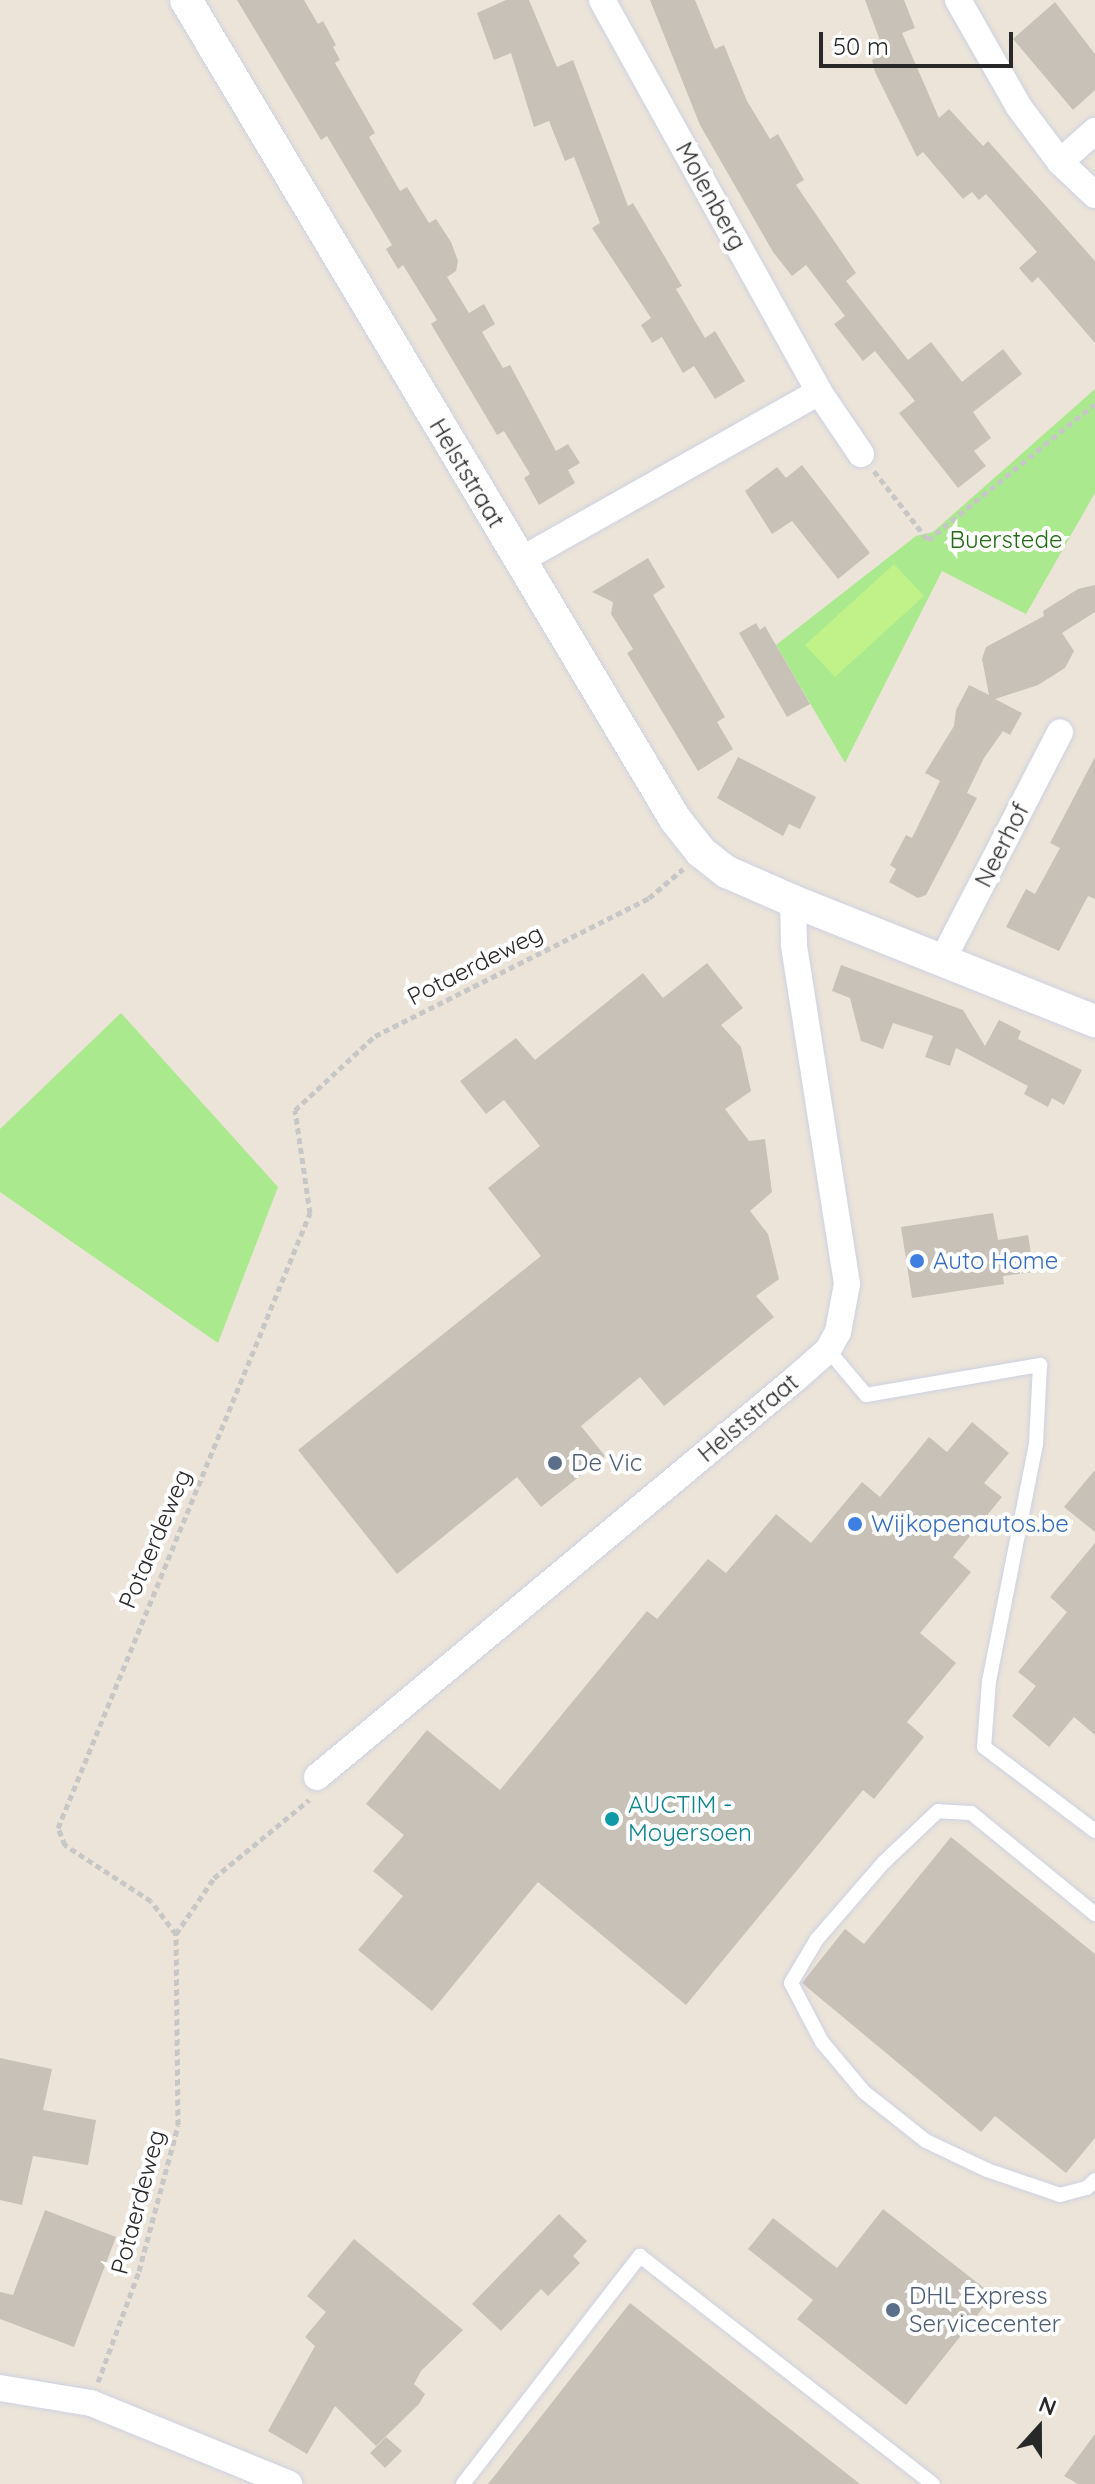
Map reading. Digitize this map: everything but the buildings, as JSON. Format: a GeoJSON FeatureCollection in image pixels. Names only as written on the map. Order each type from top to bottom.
{"type":"FeatureCollection","features":[{"type":"Feature","properties":{"kind":"street","name":"Helststraat"},"geometry":{"type":"LineString","coordinates":[[186,0],[519,561],[675,819],[701,852],[727,872],[793,901],[1095,1021]]}},
{"type":"Feature","properties":{"kind":"street","name":"Molenberg"},"geometry":{"type":"LineString","coordinates":[[602,0],[819,392],[861,454]]}},
{"type":"Feature","properties":{"kind":"street"},"geometry":{"type":"LineString","coordinates":[[958,0],[1019,107],[1060,162],[1095,195]]}},
{"type":"Feature","properties":{"kind":"street"},"geometry":{"type":"LineString","coordinates":[[1060,162],[1095,131]]}},
{"type":"Feature","properties":{"kind":"street"},"geometry":{"type":"LineString","coordinates":[[519,561],[819,392]]}},
{"type":"Feature","properties":{"kind":"street","name":"Neerhof"},"geometry":{"type":"LineString","coordinates":[[943,959],[1060,732]]}},
{"type":"Feature","properties":{"kind":"street"},"geometry":{"type":"LineString","coordinates":[[793,901],[794,944],[847,1284],[838,1332],[828,1350]]}},
{"type":"Feature","properties":{"kind":"street","name":"Helststraat"},"geometry":{"type":"LineString","coordinates":[[317,1777],[828,1350]]}},
{"type":"Feature","properties":{"kind":"street"},"geometry":{"type":"LineString","coordinates":[[0,2388],[91,2403],[289,2484]]}},
{"type":"Feature","properties":{"kind":"lane"},"geometry":{"type":"LineString","coordinates":[[828,1350],[866,1395],[926,1389],[1040,1365],[1036,1444],[989,1681],[984,1747],[1095,1831]]}},
{"type":"Feature","properties":{"kind":"lane"},"geometry":{"type":"LineString","coordinates":[[1095,1914],[971,1813],[938,1811],[884,1862],[817,1939],[791,1983],[822,2042],[864,2092],[926,2141],[987,2170],[1060,2195],[1087,2188],[1095,2180]]}},
{"type":"Feature","properties":{"kind":"lane"},"geometry":{"type":"LineString","coordinates":[[463,2484],[640,2256],[933,2484]]}},
{"type":"Feature","properties":{"kind":"path"},"geometry":{"type":"LineString","coordinates":[[861,454],[928,540],[1095,404]]}},
{"type":"Feature","properties":{"kind":"path","name":"Potaerdeweg"},"geometry":{"type":"LineString","coordinates":[[91,2403],[139,2271],[178,2125],[176,1934],[151,1901],[65,1845],[58,1828],[310,1213],[295,1110],[375,1036],[649,898],[701,852]]}},
{"type":"Feature","properties":{"kind":"path"},"geometry":{"type":"LineString","coordinates":[[176,1934],[214,1878],[312,1798],[317,1777]]}},
{"type":"Feature","properties":{"kind":"green space","name":"Buerstede"},"geometry":{"type":"Polygon","coordinates":[[[1095,389],[1095,493],[1026,614],[942,571],[845,763],[776,645],[916,536],[933,532],[1095,389]]]}},
{"type":"Feature","properties":{"kind":"green space"},"geometry":{"type":"Polygon","coordinates":[[[894,564],[924,596],[835,677],[805,645],[894,564]]]}},
{"type":"Feature","properties":{"kind":"green space"},"geometry":{"type":"Polygon","coordinates":[[[121,1013],[278,1187],[218,1343],[0,1192],[0,1129],[121,1013]]]}},
{"type":"Feature","properties":{"kind":"place","name":"Auto Home"},"geometry":{"type":"Point","coordinates":[917,1261]}},
{"type":"Feature","properties":{"kind":"place","name":"De Vic"},"geometry":{"type":"Point","coordinates":[555,1463]}},
{"type":"Feature","properties":{"kind":"place","name":"Wijkopenautos.be"},"geometry":{"type":"Point","coordinates":[855,1524]}},
{"type":"Feature","properties":{"kind":"place","name":"AUCTIM - Moyersoen"},"geometry":{"type":"Point","coordinates":[612,1819]}},
{"type":"Feature","properties":{"kind":"place","name":"DHL Express Servicecenter"},"geometry":{"type":"Point","coordinates":[893,2310]}}]}
